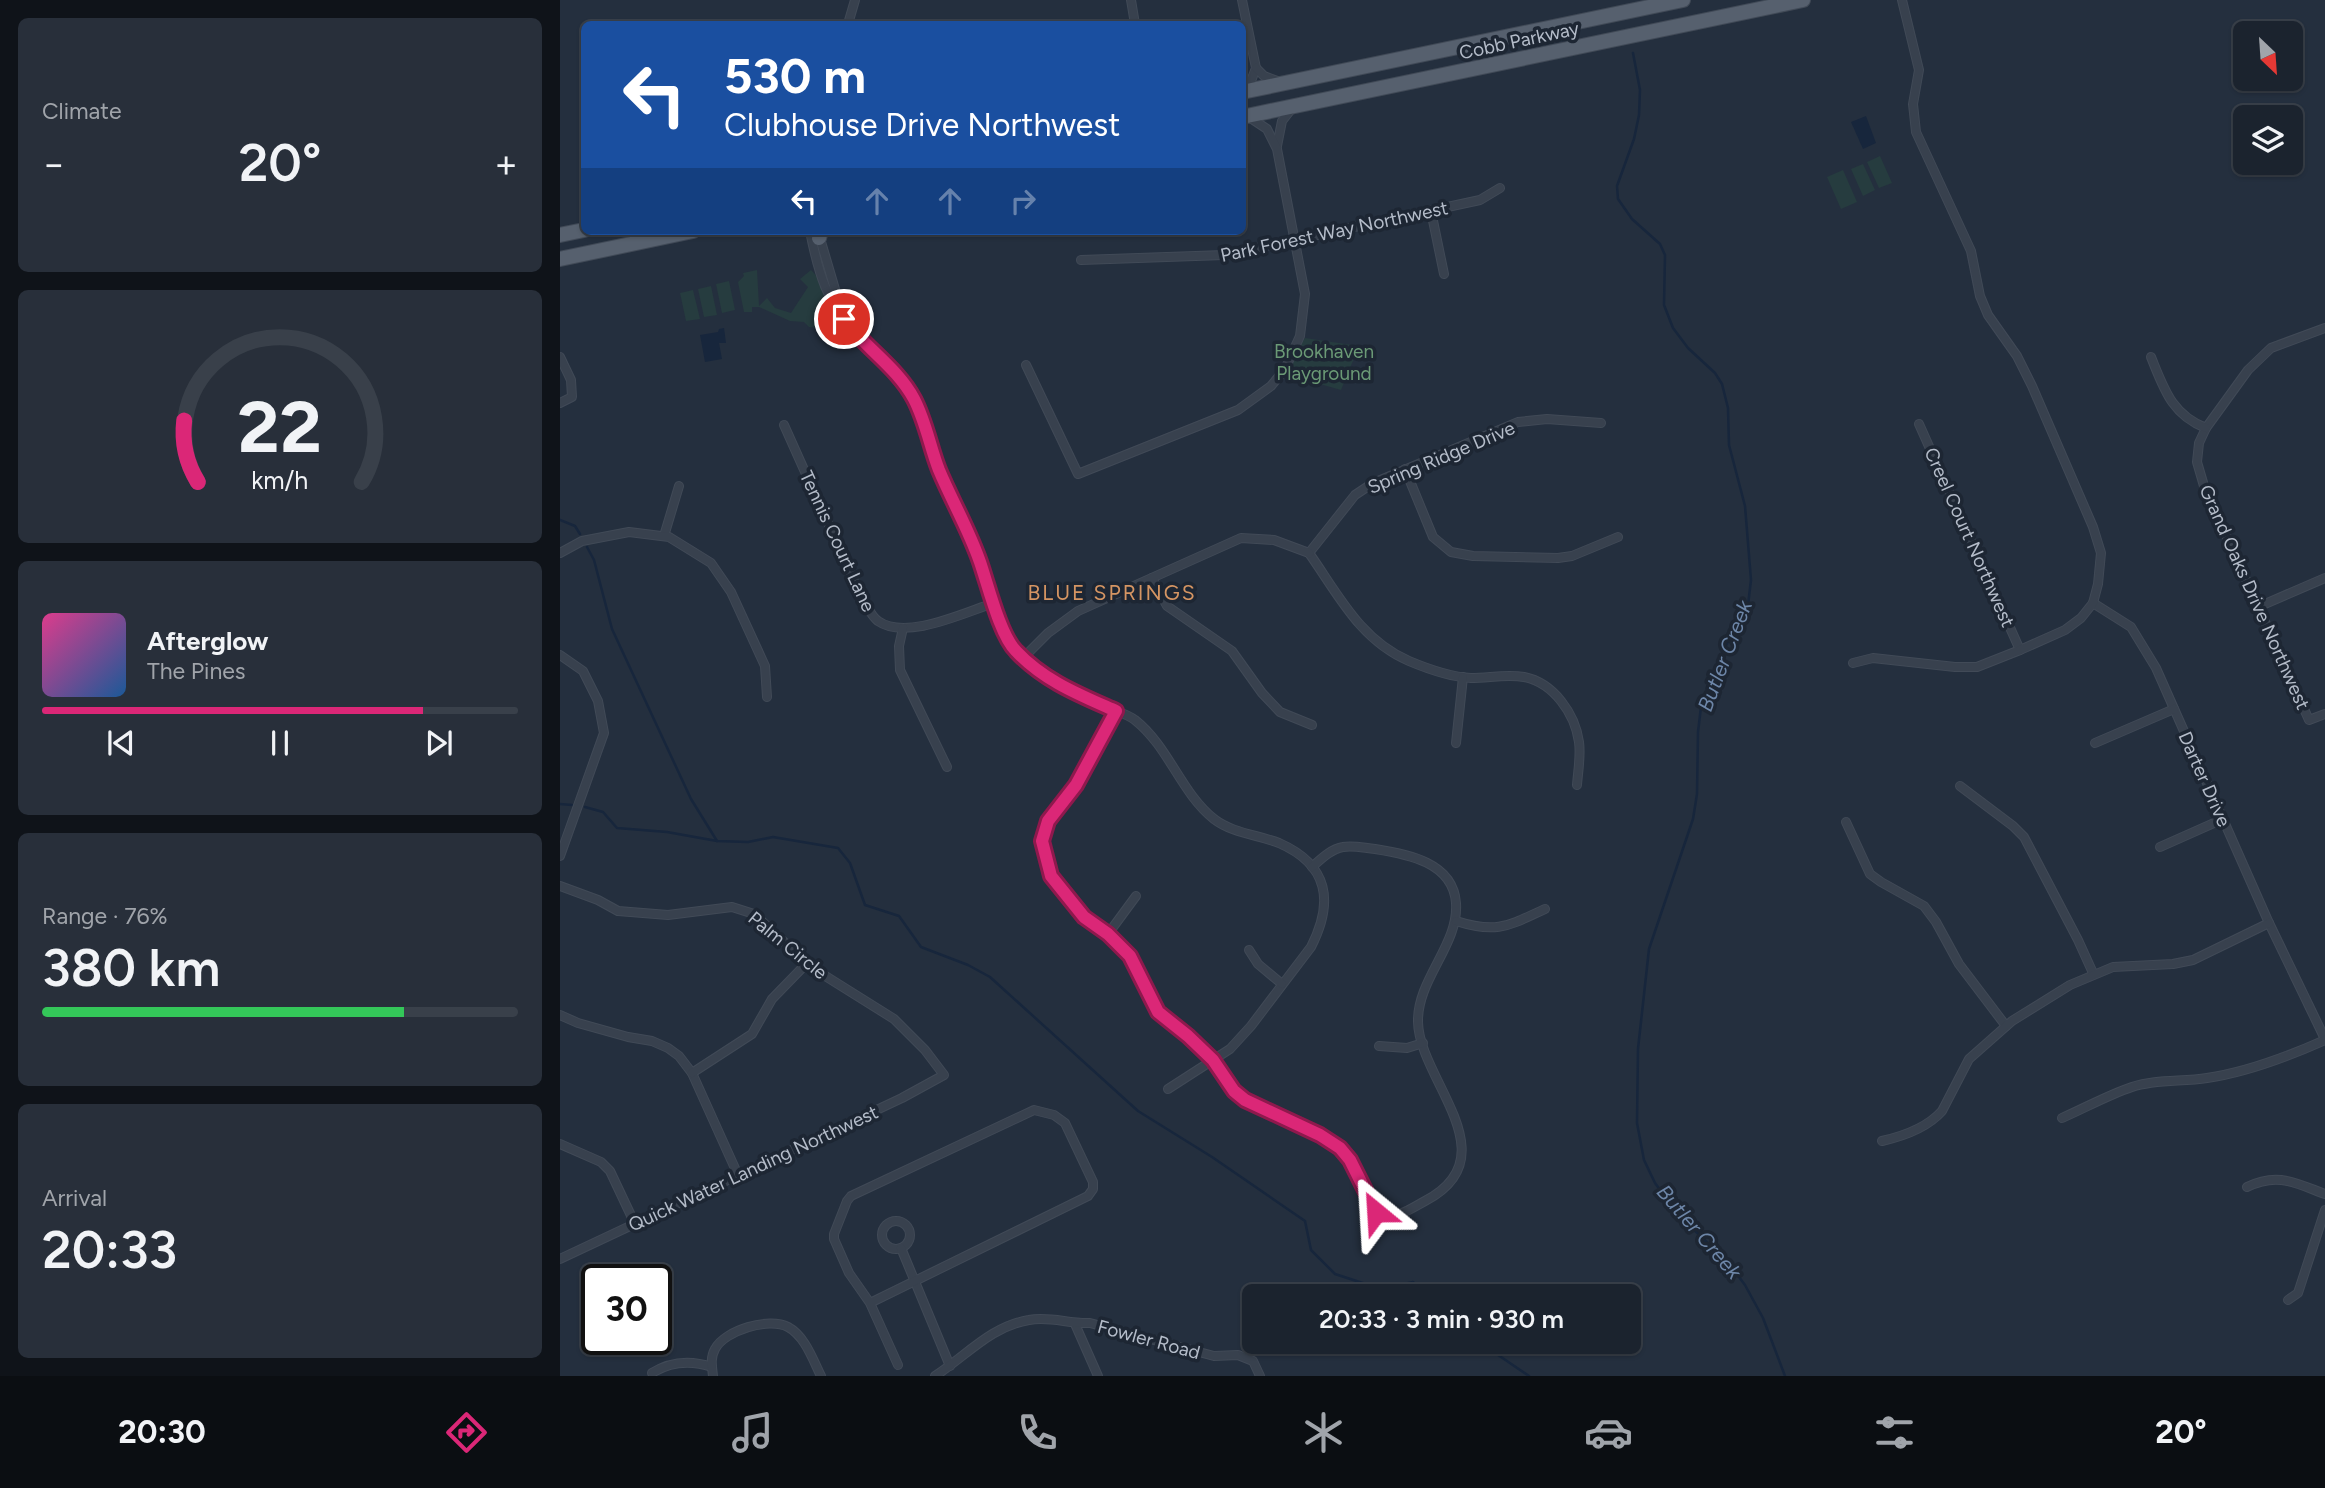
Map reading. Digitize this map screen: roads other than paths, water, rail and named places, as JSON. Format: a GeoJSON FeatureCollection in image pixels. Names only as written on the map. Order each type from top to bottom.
{"type":"FeatureCollection","features":[{"type":"Feature","properties":{"kind":"main road","name":"Cobb Parkway"},"geometry":{"type":"LineString","coordinates":[[1246,90],[1683,0]]}},
{"type":"Feature","properties":{"kind":"main road","name":"Cobb Parkway"},"geometry":{"type":"LineString","coordinates":[[1246,116],[1803,0]]}},
{"type":"Feature","properties":{"kind":"main road"},"geometry":{"type":"LineString","coordinates":[[560,235],[581,231]]}},
{"type":"Feature","properties":{"kind":"main road"},"geometry":{"type":"LineString","coordinates":[[560,259],[667,235]]}},
{"type":"Feature","properties":{"kind":"street"},"geometry":{"type":"LineString","coordinates":[[849,21],[855,0]]}},
{"type":"Feature","properties":{"kind":"street"},"geometry":{"type":"LineString","coordinates":[[1131,0],[1134,21]]}},
{"type":"Feature","properties":{"kind":"street"},"geometry":{"type":"LineString","coordinates":[[1242,0],[1244,21]]}},
{"type":"Feature","properties":{"kind":"street"},"geometry":{"type":"LineString","coordinates":[[1853,663],[1873,658],[1977,667],[2020,650],[2065,630],[2081,618],[2093,603],[2101,553],[2093,527],[2027,376],[2017,356],[1988,315],[1980,296],[1971,251],[1916,132],[1913,104],[1919,70],[1902,0]]}},
{"type":"Feature","properties":{"kind":"street"},"geometry":{"type":"LineString","coordinates":[[1246,35],[1256,68],[1264,76],[1286,83]]}},
{"type":"Feature","properties":{"kind":"street"},"geometry":{"type":"LineString","coordinates":[[1246,86],[1256,68]]}},
{"type":"Feature","properties":{"kind":"street"},"geometry":{"type":"LineString","coordinates":[[1277,149],[1282,121],[1294,106]]}},
{"type":"Feature","properties":{"kind":"street"},"geometry":{"type":"LineString","coordinates":[[1026,365],[1078,474],[1238,410],[1253,402],[1270,386],[1285,369],[1296,349],[1303,324],[1305,295],[1277,149],[1267,129],[1258,121],[1246,117]]}},
{"type":"Feature","properties":{"kind":"street","name":"Park Forest Way Northwest"},"geometry":{"type":"LineString","coordinates":[[1081,260],[1212,256],[1480,200],[1500,188]]}},
{"type":"Feature","properties":{"kind":"street"},"geometry":{"type":"LineString","coordinates":[[1431,211],[1444,274]]}},
{"type":"Feature","properties":{"kind":"street"},"geometry":{"type":"LineString","coordinates":[[818,235],[844,319],[892,369],[913,398],[940,473],[966,527],[1013,649],[1042,675],[1070,691],[1134,719],[1158,743],[1199,803],[1215,820],[1294,851],[1312,867],[1325,894],[1323,921],[1311,947],[1251,1026],[1230,1049],[1168,1089]]}},
{"type":"Feature","properties":{"kind":"street"},"geometry":{"type":"LineString","coordinates":[[2151,357],[2166,396],[2174,407],[2193,423],[2206,428],[2248,370],[2272,348],[2325,328]]}},
{"type":"Feature","properties":{"kind":"street"},"geometry":{"type":"LineString","coordinates":[[560,357],[571,380],[572,397],[560,402]]}},
{"type":"Feature","properties":{"kind":"street","name":"Spring Ridge Drive"},"geometry":{"type":"LineString","coordinates":[[1309,553],[1355,495],[1373,483],[1518,422],[1547,419],[1601,423]]}},
{"type":"Feature","properties":{"kind":"street","name":"Creel Court Northwest"},"geometry":{"type":"LineString","coordinates":[[1919,424],[2020,650]]}},
{"type":"Feature","properties":{"kind":"street","name":"Tennis Court Lane"},"geometry":{"type":"LineString","coordinates":[[784,425],[862,599],[877,621],[895,629],[904,628]]}},
{"type":"Feature","properties":{"kind":"street","name":"Grand Oaks Drive Northwest"},"geometry":{"type":"LineString","coordinates":[[2206,428],[2199,443],[2197,462],[2204,486],[2309,720],[2325,714]]}},
{"type":"Feature","properties":{"kind":"street"},"geometry":{"type":"LineString","coordinates":[[1405,469],[1433,537],[1451,552],[1473,556],[1558,558],[1572,556],[1618,537]]}},
{"type":"Feature","properties":{"kind":"street"},"geometry":{"type":"LineString","coordinates":[[664,536],[679,486]]}},
{"type":"Feature","properties":{"kind":"street"},"geometry":{"type":"LineString","coordinates":[[560,553],[582,541],[629,532],[664,536],[711,563],[731,592],[765,666],[767,697]]}},
{"type":"Feature","properties":{"kind":"street"},"geometry":{"type":"LineString","coordinates":[[1023,658],[1048,633],[1078,611],[1241,538],[1274,540],[1309,553],[1349,614],[1386,647],[1407,660],[1436,671],[1463,677],[1526,677],[1546,686],[1562,701],[1576,730],[1579,742],[1577,785]]}},
{"type":"Feature","properties":{"kind":"street"},"geometry":{"type":"LineString","coordinates":[[1152,578],[1167,606],[1232,651],[1262,693],[1280,712],[1312,725]]}},
{"type":"Feature","properties":{"kind":"street"},"geometry":{"type":"LineString","coordinates":[[2258,607],[2325,578]]}},
{"type":"Feature","properties":{"kind":"street"},"geometry":{"type":"LineString","coordinates":[[947,767],[900,670],[899,646],[904,628],[928,625],[994,603]]}},
{"type":"Feature","properties":{"kind":"street","name":"Darter Drive"},"geometry":{"type":"LineString","coordinates":[[2093,603],[2131,627],[2156,668],[2269,923],[2325,1040]]}},
{"type":"Feature","properties":{"kind":"street"},"geometry":{"type":"LineString","coordinates":[[560,655],[583,671],[598,701],[604,733],[560,856]]}},
{"type":"Feature","properties":{"kind":"street"},"geometry":{"type":"LineString","coordinates":[[1456,743],[1463,677]]}},
{"type":"Feature","properties":{"kind":"street"},"geometry":{"type":"LineString","coordinates":[[2095,743],[2174,709]]}},
{"type":"Feature","properties":{"kind":"street"},"geometry":{"type":"LineString","coordinates":[[1116,711],[1076,785],[1048,821],[1042,841],[1051,876],[1084,917],[1108,934],[1130,956],[1158,1012],[1213,1060],[1234,1091],[1245,1100],[1320,1135],[1340,1148],[1350,1160],[1376,1212],[1387,1217],[1403,1213],[1437,1195],[1454,1175],[1461,1152],[1457,1122],[1419,1031],[1419,1008],[1423,993],[1456,921],[1456,900],[1451,885],[1441,873],[1423,860],[1385,851],[1343,847],[1328,853],[1312,867]]}},
{"type":"Feature","properties":{"kind":"street"},"geometry":{"type":"LineString","coordinates":[[1960,786],[2024,837],[2093,973]]}},
{"type":"Feature","properties":{"kind":"street"},"geometry":{"type":"LineString","coordinates":[[2160,846],[2223,819]]}},
{"type":"Feature","properties":{"kind":"street"},"geometry":{"type":"LineString","coordinates":[[1846,822],[1870,874],[1924,906],[1959,964],[2006,1026]]}},
{"type":"Feature","properties":{"kind":"street","name":"Palm Circle"},"geometry":{"type":"LineString","coordinates":[[560,886],[598,900],[618,911],[668,915],[732,907],[754,914],[807,963],[894,1019],[925,1050],[944,1075]]}},
{"type":"Feature","properties":{"kind":"street"},"geometry":{"type":"LineString","coordinates":[[1108,934],[1136,896]]}},
{"type":"Feature","properties":{"kind":"street"},"geometry":{"type":"LineString","coordinates":[[1456,921],[1486,928],[1502,928],[1545,909]]}},
{"type":"Feature","properties":{"kind":"street"},"geometry":{"type":"LineString","coordinates":[[1882,1141],[1917,1130],[1936,1118],[1969,1059],[2006,1026],[2070,985],[2093,973],[2113,967],[2173,964],[2193,960],[2269,923]]}},
{"type":"Feature","properties":{"kind":"street"},"geometry":{"type":"LineString","coordinates":[[1249,950],[1258,964],[1282,984]]}},
{"type":"Feature","properties":{"kind":"street"},"geometry":{"type":"LineString","coordinates":[[692,1073],[752,1034],[772,999],[807,963]]}},
{"type":"Feature","properties":{"kind":"street"},"geometry":{"type":"LineString","coordinates":[[560,1015],[578,1023],[660,1044],[679,1056],[692,1073],[738,1175]]}},
{"type":"Feature","properties":{"kind":"street"},"geometry":{"type":"LineString","coordinates":[[2062,1118],[2133,1087],[2158,1082],[2206,1079],[2253,1068],[2325,1040]]}},
{"type":"Feature","properties":{"kind":"street"},"geometry":{"type":"LineString","coordinates":[[1379,1046],[1402,1049],[1423,1043]]}},
{"type":"Feature","properties":{"kind":"street","name":"Quick Water Landing Northwest"},"geometry":{"type":"LineString","coordinates":[[560,1259],[902,1098],[944,1075]]}},
{"type":"Feature","properties":{"kind":"street"},"geometry":{"type":"LineString","coordinates":[[870,1303],[1088,1196],[1093,1189],[1093,1182],[1065,1123],[1047,1112],[1034,1110],[851,1196],[842,1212],[834,1239],[849,1273],[870,1303],[898,1365]]}},
{"type":"Feature","properties":{"kind":"street"},"geometry":{"type":"LineString","coordinates":[[560,1144],[601,1162],[610,1171],[635,1224]]}},
{"type":"Feature","properties":{"kind":"street"},"geometry":{"type":"LineString","coordinates":[[2247,1187],[2262,1179],[2281,1178],[2325,1194]]}},
{"type":"Feature","properties":{"kind":"street"},"geometry":{"type":"LineString","coordinates":[[2288,1300],[2298,1293],[2325,1210]]}},
{"type":"Feature","properties":{"kind":"street"},"geometry":{"type":"LineString","coordinates":[[901,1248],[949,1370]]}},
{"type":"Feature","properties":{"kind":"street","name":"Fowler Road"},"geometry":{"type":"LineString","coordinates":[[935,1376],[949,1370],[1001,1328],[1030,1320],[1049,1319],[1075,1324],[1090,1323],[1214,1356],[1238,1355],[1254,1361],[1260,1376]]}},
{"type":"Feature","properties":{"kind":"street"},"geometry":{"type":"LineString","coordinates":[[652,1373],[661,1367],[688,1361],[713,1371],[715,1348],[727,1337],[746,1327],[769,1323],[788,1326],[796,1334],[804,1343],[821,1376]]}},
{"type":"Feature","properties":{"kind":"street"},"geometry":{"type":"LineString","coordinates":[[1075,1324],[1098,1376]]}},
{"type":"Feature","properties":{"kind":"water"},"geometry":{"type":"Polygon","coordinates":[[[1866,116],[1876,143],[1863,149],[1851,122],[1866,116]]]}},
{"type":"Feature","properties":{"kind":"water"},"geometry":{"type":"Polygon","coordinates":[[[724,328],[726,343],[719,343],[722,359],[705,362],[700,335],[718,332],[724,328]]]}},
{"type":"Feature","properties":{"kind":"waterway","name":"Butler Creek"},"geometry":{"type":"LineString","coordinates":[[1633,53],[1640,90],[1639,115],[1634,139],[1617,186],[1618,199],[1632,219],[1660,244],[1665,255],[1664,305],[1673,328],[1722,384],[1728,408],[1729,445],[1745,506],[1751,580],[1748,605],[1724,649],[1701,707],[1697,794],[1693,819],[1649,949],[1638,1049],[1637,1123],[1644,1160],[1655,1183],[1677,1213],[1730,1265],[1745,1285],[1763,1318],[1785,1376]]}},
{"type":"Feature","properties":{"kind":"waterway"},"geometry":{"type":"LineString","coordinates":[[560,520],[575,526],[580,534]]}},
{"type":"Feature","properties":{"kind":"waterway"},"geometry":{"type":"LineString","coordinates":[[587,547],[594,560],[612,629],[691,799],[717,841]]}},
{"type":"Feature","properties":{"kind":"waterway"},"geometry":{"type":"LineString","coordinates":[[560,804],[572,805]]}},
{"type":"Feature","properties":{"kind":"waterway"},"geometry":{"type":"LineString","coordinates":[[585,807],[603,812],[617,828],[667,832],[717,841],[748,842],[773,837],[838,848],[850,863],[865,905],[899,916],[921,947],[968,965],[990,977],[1138,1111],[1212,1157],[1305,1221],[1311,1250],[1335,1274],[1366,1284]]}},
{"type":"Feature","properties":{"kind":"waterway"},"geometry":{"type":"LineString","coordinates":[[1404,1284],[1415,1284]]}},
{"type":"Feature","properties":{"kind":"waterway"},"geometry":{"type":"LineString","coordinates":[[1497,1354],[1529,1376]]}},
{"type":"Feature","properties":{"kind":"district","name":"BLUE SPRINGS"},"geometry":{"type":"Point","coordinates":[1112,593]}},
{"type":"Feature","properties":{"kind":"park label","name":"Brookhaven Playground"},"geometry":{"type":"Point","coordinates":[1324,362]}}]}
